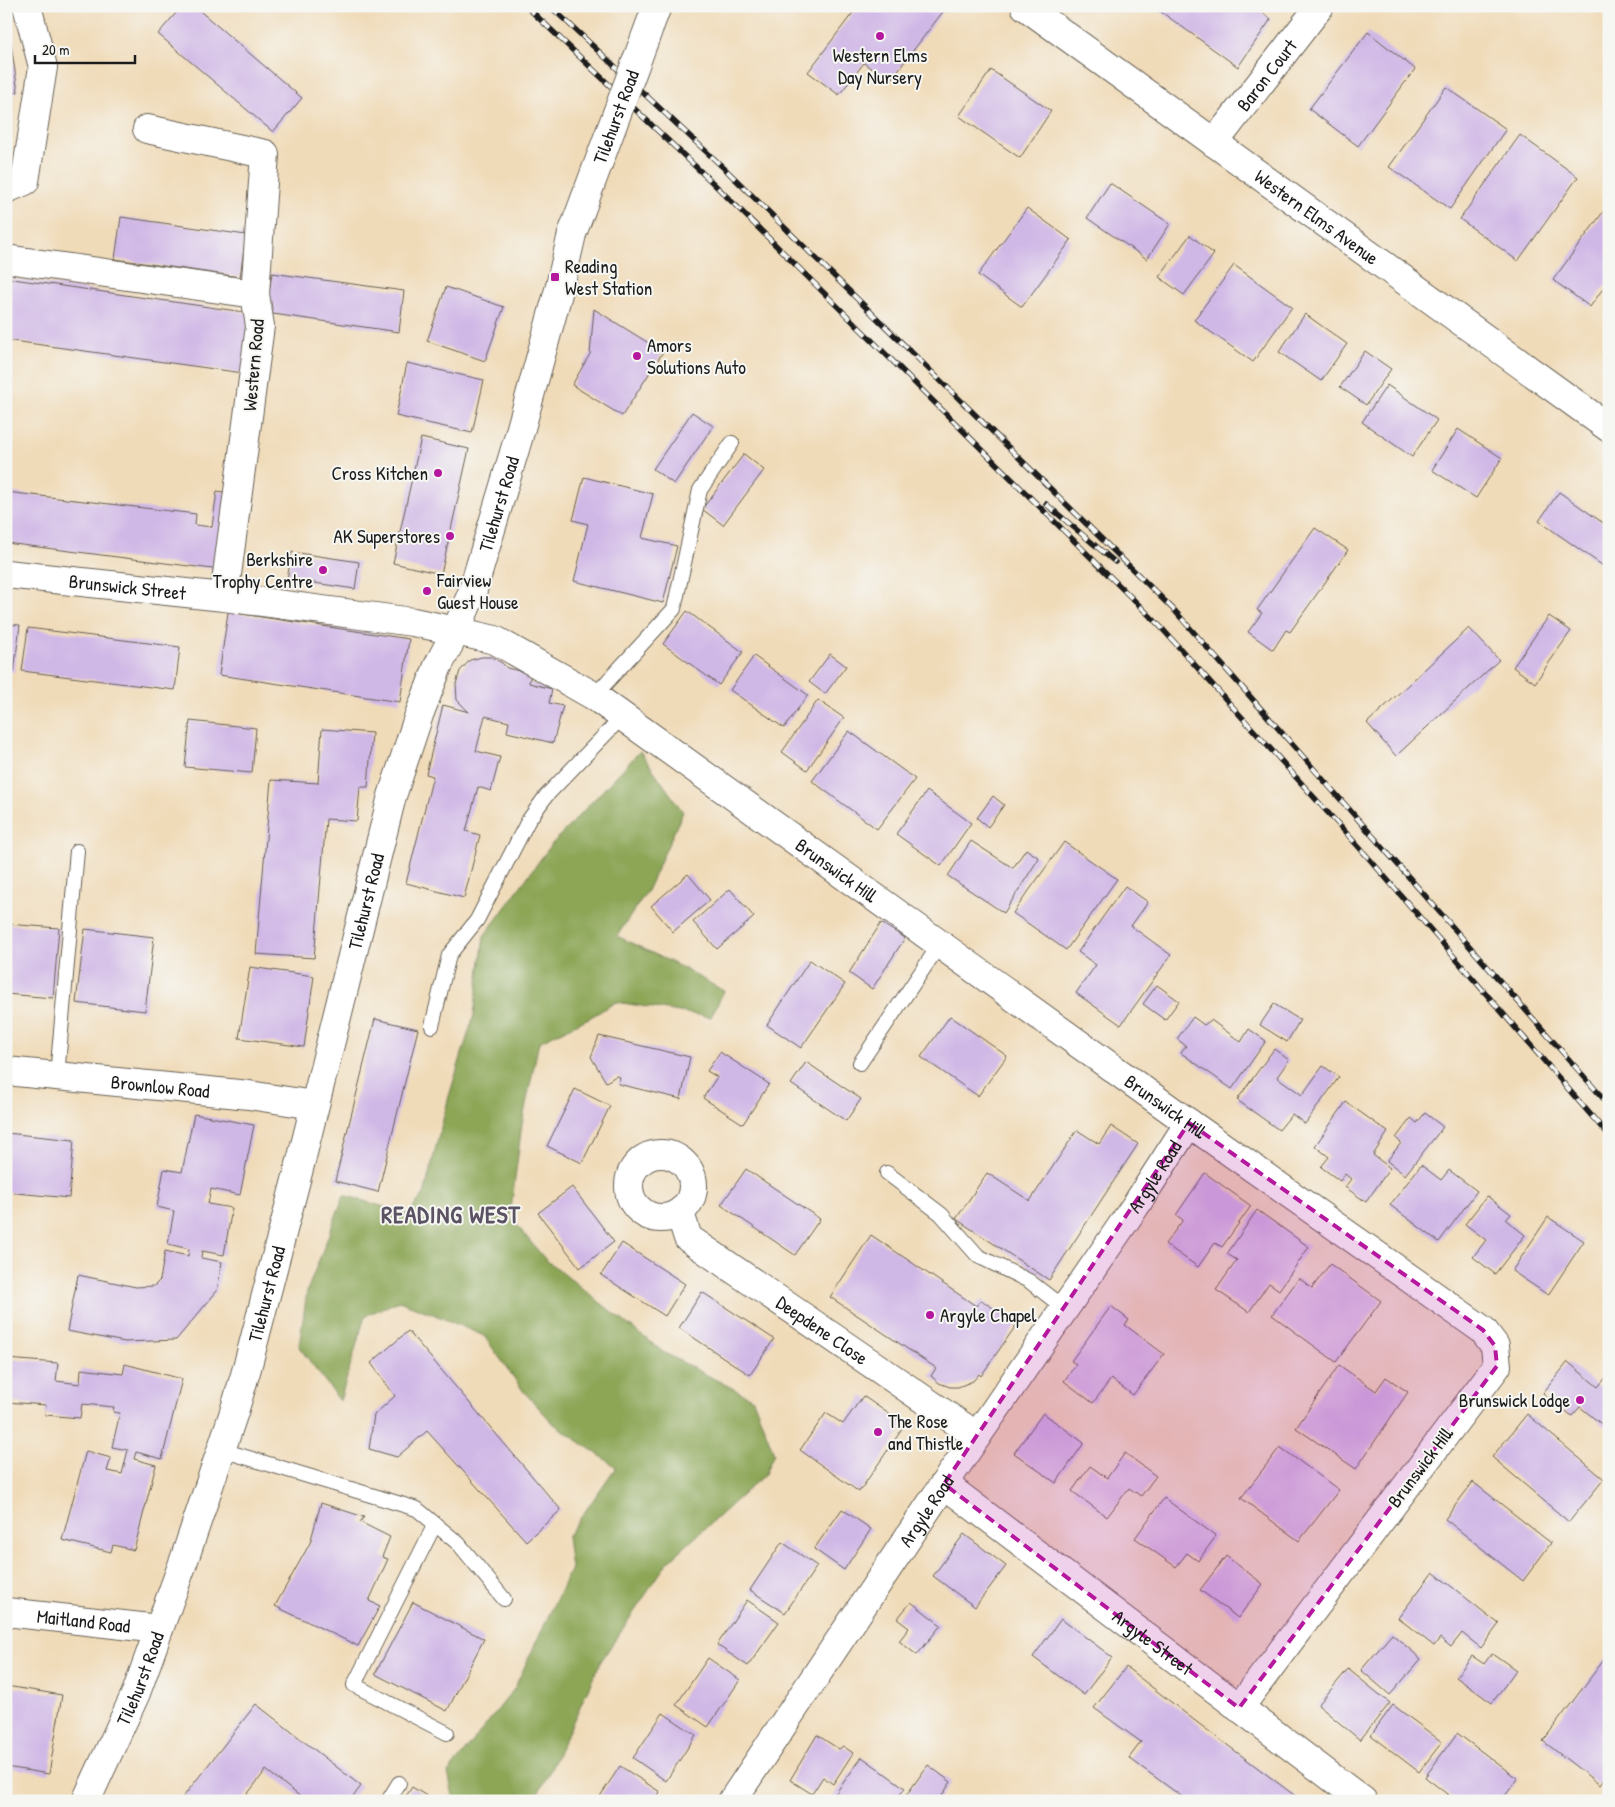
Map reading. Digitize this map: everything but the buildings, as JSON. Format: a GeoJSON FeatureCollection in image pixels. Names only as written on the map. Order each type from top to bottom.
{"type":"FeatureCollection","features":[{"type":"Feature","properties":{"kind":"street"},"geometry":{"type":"LineString","coordinates":[[6,189],[25,180],[43,67],[28,6]]}},
{"type":"Feature","properties":{"kind":"street","name":"Tilehurst Road"},"geometry":{"type":"LineString","coordinates":[[86,1801],[136,1693],[222,1450],[247,1368],[392,796],[422,706],[438,666],[456,631],[472,593],[518,439],[560,286],[572,234],[657,6]]}},
{"type":"Feature","properties":{"kind":"street","name":"Western Elms Avenue"},"geometry":{"type":"LineString","coordinates":[[1025,6],[1609,428]]}},
{"type":"Feature","properties":{"kind":"street","name":"Baron Court"},"geometry":{"type":"LineString","coordinates":[[1214,143],[1320,6]]}},
{"type":"Feature","properties":{"kind":"street"},"geometry":{"type":"LineString","coordinates":[[147,129],[265,154],[256,294]]}},
{"type":"Feature","properties":{"kind":"street","name":"Western Road"},"geometry":{"type":"LineString","coordinates":[[6,259],[256,294],[260,326],[224,597]]}},
{"type":"Feature","properties":{"kind":"street","name":"Brunswick Street"},"geometry":{"type":"LineString","coordinates":[[6,574],[224,597],[413,622],[456,631]]}},
{"type":"Feature","properties":{"kind":"street","name":"Brunswick Hill"},"geometry":{"type":"LineString","coordinates":[[456,631],[495,640],[594,696],[1189,1123],[1483,1330],[1495,1346],[1496,1366],[1238,1708]]}},
{"type":"Feature","properties":{"kind":"street","name":"Brownlow Road"},"geometry":{"type":"LineString","coordinates":[[6,1071],[249,1095],[314,1104]]}},
{"type":"Feature","properties":{"kind":"street","name":"Argyle Road"},"geometry":{"type":"LineString","coordinates":[[732,1801],[944,1484],[1136,1205],[1189,1123]]}},
{"type":"Feature","properties":{"kind":"street","name":"Deepdene Close"},"geometry":{"type":"LineString","coordinates":[[680,1213],[688,1238],[977,1436]]}},
{"type":"Feature","properties":{"kind":"street","name":"Argyle Street"},"geometry":{"type":"LineString","coordinates":[[944,1484],[1363,1801]]}},
{"type":"Feature","properties":{"kind":"street","name":"Maitland Road"},"geometry":{"type":"LineString","coordinates":[[6,1612],[159,1629]]}},
{"type":"Feature","properties":{"kind":"lane"},"geometry":{"type":"LineString","coordinates":[[594,696],[674,608],[700,490],[732,443]]}},
{"type":"Feature","properties":{"kind":"lane"},"geometry":{"type":"LineString","coordinates":[[432,1026],[449,954],[477,920],[528,821],[546,796],[622,716]]}},
{"type":"Feature","properties":{"kind":"lane"},"geometry":{"type":"LineString","coordinates":[[57,1076],[77,851]]}},
{"type":"Feature","properties":{"kind":"lane"},"geometry":{"type":"LineString","coordinates":[[860,1063],[940,944]]}},
{"type":"Feature","properties":{"kind":"lane"},"geometry":{"type":"LineString","coordinates":[[887,1173],[941,1214],[978,1256],[1029,1281],[1064,1308]]}},
{"type":"Feature","properties":{"kind":"lane"},"geometry":{"type":"LineString","coordinates":[[222,1450],[417,1508],[459,1544],[504,1599]]}},
{"type":"Feature","properties":{"kind":"lane"},"geometry":{"type":"LineString","coordinates":[[436,1524],[354,1685],[447,1733]]}},
{"type":"Feature","properties":{"kind":"lane"},"geometry":{"type":"LineString","coordinates":[[388,1801],[399,1782]]}},
{"type":"Feature","properties":{"kind":"highlighted area"},"geometry":{"type":"Polygon","coordinates":[[[1189,1123],[1483,1330],[1495,1346],[1497,1366],[1239,1708],[944,1484],[1189,1123]]]}},
{"type":"Feature","properties":{"kind":"green space"},"geometry":{"type":"Polygon","coordinates":[[[640,751],[683,812],[647,891],[617,936],[677,965],[724,991],[711,1017],[616,1002],[591,1017],[539,1042],[522,1124],[510,1217],[545,1259],[663,1352],[753,1399],[774,1453],[765,1474],[667,1563],[601,1661],[552,1767],[534,1801],[454,1801],[448,1773],[514,1689],[571,1568],[567,1537],[616,1467],[554,1424],[524,1392],[484,1336],[399,1301],[365,1316],[340,1401],[299,1347],[307,1291],[344,1195],[408,1214],[424,1194],[449,1096],[474,1015],[484,936],[551,845],[640,751]]]}},
{"type":"Feature","properties":{"kind":"railway"},"geometry":{"type":"LineString","coordinates":[[526,6],[714,184],[1158,624],[1366,855],[1609,1136]]}},
{"type":"Feature","properties":{"kind":"railway"},"geometry":{"type":"LineString","coordinates":[[550,6],[726,170],[1175,611],[1609,1105]]}},
{"type":"Feature","properties":{"kind":"railway"},"geometry":{"type":"LineString","coordinates":[[1046,504],[1115,562]]}},
{"type":"Feature","properties":{"kind":"place","name":"Western Elms Day Nursery"},"geometry":{"type":"Point","coordinates":[880,36]}},
{"type":"Feature","properties":{"kind":"place","name":"Reading West Station"},"geometry":{"type":"Point","coordinates":[555,277]}},
{"type":"Feature","properties":{"kind":"place","name":"Amors Solutions Auto"},"geometry":{"type":"Point","coordinates":[637,356]}},
{"type":"Feature","properties":{"kind":"place","name":"Cross Kitchen"},"geometry":{"type":"Point","coordinates":[438,473]}},
{"type":"Feature","properties":{"kind":"place","name":"AK Superstores"},"geometry":{"type":"Point","coordinates":[450,536]}},
{"type":"Feature","properties":{"kind":"place","name":"Berkshire Trophy Centre"},"geometry":{"type":"Point","coordinates":[323,570]}},
{"type":"Feature","properties":{"kind":"place","name":"Fairview Guest House"},"geometry":{"type":"Point","coordinates":[427,591]}},
{"type":"Feature","properties":{"kind":"place","name":"Argyle Chapel"},"geometry":{"type":"Point","coordinates":[930,1315]}},
{"type":"Feature","properties":{"kind":"place","name":"Brunswick Lodge"},"geometry":{"type":"Point","coordinates":[1580,1400]}},
{"type":"Feature","properties":{"kind":"place","name":"The Rose and Thistle"},"geometry":{"type":"Point","coordinates":[878,1432]}},
{"type":"Feature","properties":{"kind":"district","name":"READING WEST"},"geometry":{"type":"Point","coordinates":[451,1214]}}]}
